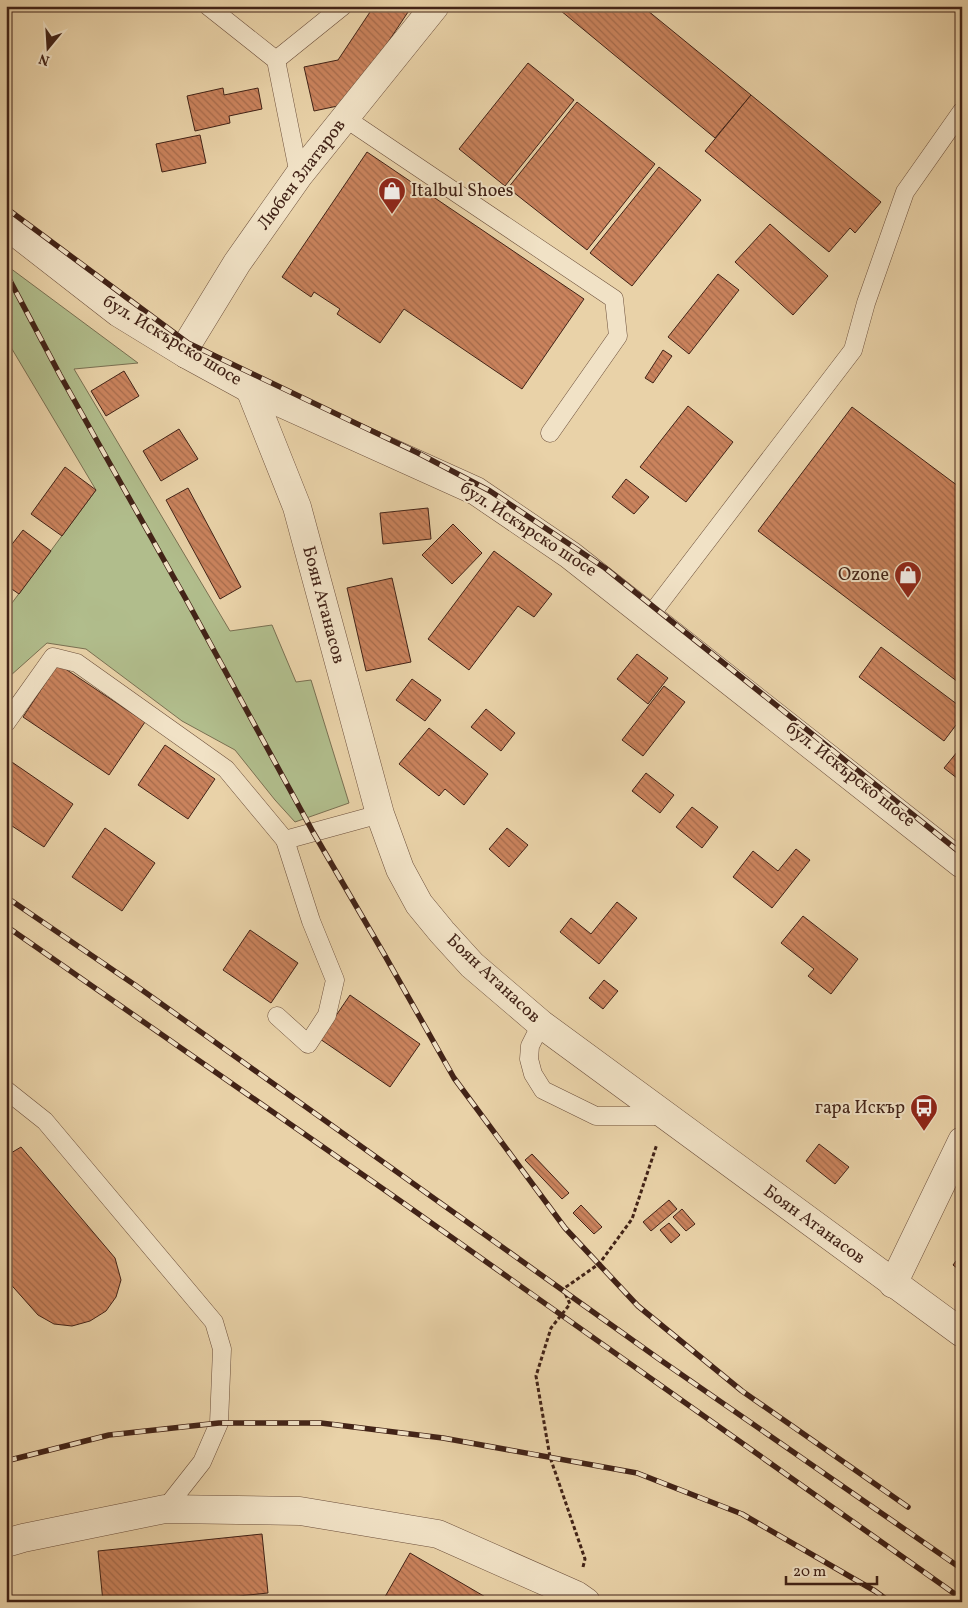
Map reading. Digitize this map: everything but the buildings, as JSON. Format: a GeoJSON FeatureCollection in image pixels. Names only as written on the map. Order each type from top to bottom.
{"type":"FeatureCollection","features":[{"type":"Feature","properties":{"kind":"street","name":"Любен Златаров"},"geometry":{"type":"LineString","coordinates":[[186,354],[188,343],[237,263],[299,176],[435,6]]}},
{"type":"Feature","properties":{"kind":"street","name":"бул. Искърско шосе"},"geometry":{"type":"LineString","coordinates":[[6,225],[119,313],[186,354],[250,389],[476,491],[570,555],[962,864]]}},
{"type":"Feature","properties":{"kind":"street","name":"Боян Атанасов"},"geometry":{"type":"LineString","coordinates":[[250,389],[296,507],[380,814],[400,869],[419,904],[472,965],[541,1024],[962,1333]]}},
{"type":"Feature","properties":{"kind":"street"},"geometry":{"type":"LineString","coordinates":[[893,1284],[962,1141]]}},
{"type":"Feature","properties":{"kind":"street"},"geometry":{"type":"LineString","coordinates":[[6,1543],[165,1509],[300,1511],[438,1534],[581,1598]]}},
{"type":"Feature","properties":{"kind":"lane"},"geometry":{"type":"LineString","coordinates":[[208,6],[276,60],[299,176]]}},
{"type":"Feature","properties":{"kind":"lane"},"geometry":{"type":"LineString","coordinates":[[276,60],[343,6]]}},
{"type":"Feature","properties":{"kind":"lane"},"geometry":{"type":"LineString","coordinates":[[649,617],[853,350],[866,303],[905,192],[962,111]]}},
{"type":"Feature","properties":{"kind":"lane"},"geometry":{"type":"LineString","coordinates":[[345,118],[614,299],[618,336],[550,433]]}},
{"type":"Feature","properties":{"kind":"lane"},"geometry":{"type":"LineString","coordinates":[[6,723],[53,656],[77,663],[226,768],[285,840],[311,921],[335,980],[327,1015],[308,1044],[276,1016]]}},
{"type":"Feature","properties":{"kind":"lane"},"geometry":{"type":"LineString","coordinates":[[285,840],[380,814]]}},
{"type":"Feature","properties":{"kind":"lane"},"geometry":{"type":"LineString","coordinates":[[541,1024],[530,1046],[529,1060],[533,1074],[543,1090],[596,1116],[666,1116]]}},
{"type":"Feature","properties":{"kind":"lane"},"geometry":{"type":"LineString","coordinates":[[6,1090],[45,1121],[214,1322],[222,1349],[219,1423],[202,1462],[165,1509]]}},
{"type":"Feature","properties":{"kind":"path"},"geometry":{"type":"LineString","coordinates":[[581,1598],[585,1560],[550,1457],[536,1376],[551,1328],[570,1304],[563,1289],[599,1264],[632,1219],[666,1116]]}},
{"type":"Feature","properties":{"kind":"green space"},"geometry":{"type":"Polygon","coordinates":[[[6,265],[138,363],[74,369],[230,631],[272,625],[296,682],[311,680],[349,803],[295,822],[235,750],[182,721],[86,649],[47,643],[10,676],[6,673],[6,611],[96,490],[6,339],[6,265]]]}},
{"type":"Feature","properties":{"kind":"railway"},"geometry":{"type":"LineString","coordinates":[[6,208],[188,343],[418,453],[490,491],[605,568],[962,854]]}},
{"type":"Feature","properties":{"kind":"railway"},"geometry":{"type":"LineString","coordinates":[[6,273],[60,375],[187,601],[313,832],[454,1078],[565,1228],[638,1306],[742,1391],[908,1507]]}},
{"type":"Feature","properties":{"kind":"railway"},"geometry":{"type":"LineString","coordinates":[[6,897],[135,985],[659,1359],[962,1569]]}},
{"type":"Feature","properties":{"kind":"railway"},"geometry":{"type":"LineString","coordinates":[[6,926],[399,1200],[962,1599]]}},
{"type":"Feature","properties":{"kind":"railway"},"geometry":{"type":"LineString","coordinates":[[6,1461],[109,1435],[219,1423],[321,1423],[443,1438],[637,1473],[742,1514],[875,1591],[890,1602]]}},
{"type":"Feature","properties":{"kind":"place","name":"Italbul Shoes"},"geometry":{"type":"Point","coordinates":[392,215]}},
{"type":"Feature","properties":{"kind":"place","name":"Ozone"},"geometry":{"type":"Point","coordinates":[908,599]}},
{"type":"Feature","properties":{"kind":"place","name":"гара Искър"},"geometry":{"type":"Point","coordinates":[924,1132]}}]}
